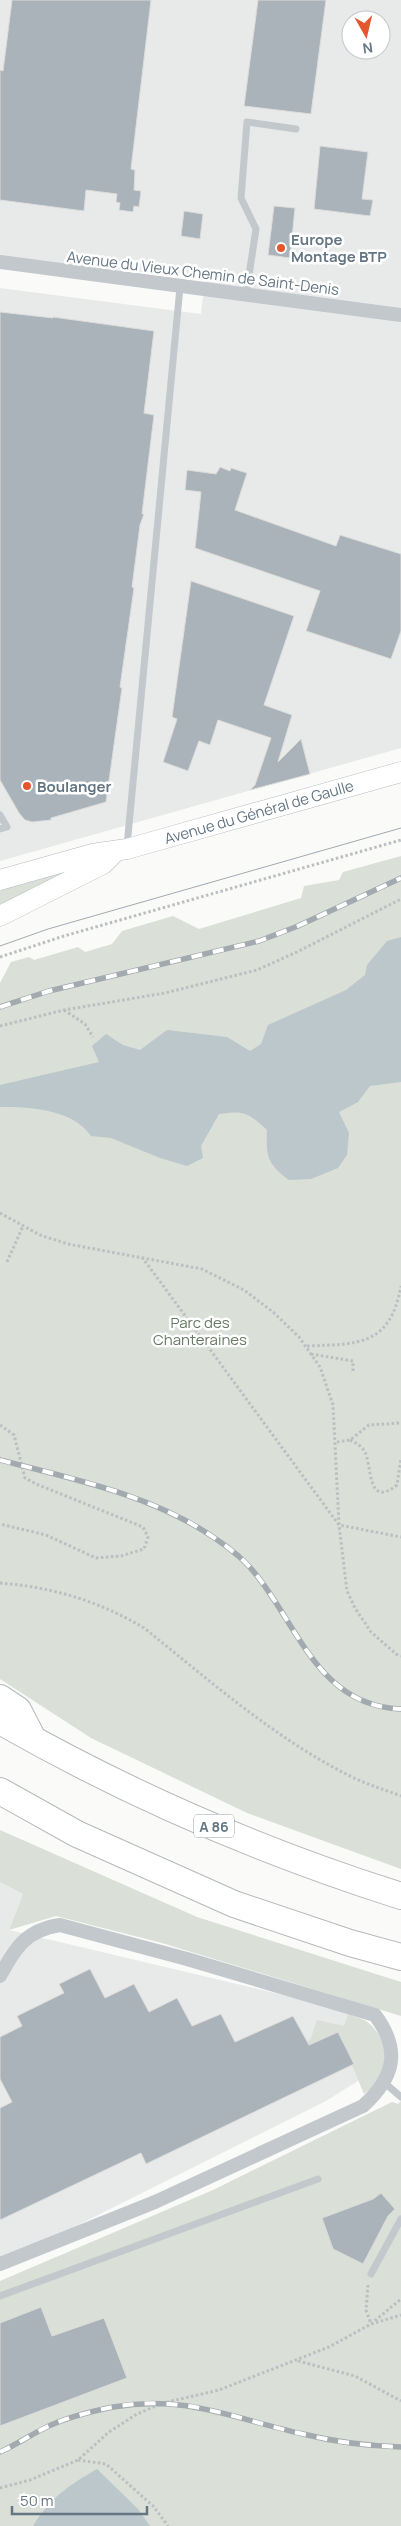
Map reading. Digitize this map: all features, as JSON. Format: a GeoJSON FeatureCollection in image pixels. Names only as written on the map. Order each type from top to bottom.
{"type":"FeatureCollection","features":[{"type":"Feature","properties":{"kind":"highway"},"geometry":{"type":"LineString","coordinates":[[0,1698],[18,1710],[33,1740]]}},
{"type":"Feature","properties":{"kind":"highway","name":"A 86"},"geometry":{"type":"LineString","coordinates":[[0,1721],[33,1740],[159,1802],[238,1837],[352,1880],[401,1896]]}},
{"type":"Feature","properties":{"kind":"highway"},"geometry":{"type":"LineString","coordinates":[[0,1791],[77,1834],[234,1904],[350,1943],[401,1957]]}},
{"type":"Feature","properties":{"kind":"highway"},"geometry":{"type":"LineString","coordinates":[[0,1812],[40,1832],[77,1834]]}},
{"type":"Feature","properties":{"kind":"main road","name":"Avenue du Général de Gaulle"},"geometry":{"type":"LineString","coordinates":[[0,880],[92,854],[122,850],[401,772]]}},
{"type":"Feature","properties":{"kind":"main road","name":"Avenue du Général de Gaulle"},"geometry":{"type":"LineString","coordinates":[[0,916],[103,864],[122,850]]}},
{"type":"Feature","properties":{"kind":"street","name":"Avenue du Vieux Chemin de Saint-Denis"},"geometry":{"type":"LineString","coordinates":[[0,262],[401,315]]}},
{"type":"Feature","properties":{"kind":"street"},"geometry":{"type":"LineString","coordinates":[[0,1976],[15,1948],[28,1936],[46,1927],[60,1925],[187,1959],[375,2015],[387,2028],[393,2039],[394,2068],[386,2084],[363,2106],[155,2202],[0,2264]]}},
{"type":"Feature","properties":{"kind":"lane"},"geometry":{"type":"LineString","coordinates":[[246,295],[256,228],[241,198],[247,122],[296,129]]}},
{"type":"Feature","properties":{"kind":"lane"},"geometry":{"type":"LineString","coordinates":[[122,850],[180,287]]}},
{"type":"Feature","properties":{"kind":"lane"},"geometry":{"type":"LineString","coordinates":[[0,815],[7,827],[0,829]]}},
{"type":"Feature","properties":{"kind":"lane"},"geometry":{"type":"LineString","coordinates":[[386,2084],[401,2097]]}},
{"type":"Feature","properties":{"kind":"lane"},"geometry":{"type":"LineString","coordinates":[[0,2296],[318,2179]]}},
{"type":"Feature","properties":{"kind":"lane"},"geometry":{"type":"LineString","coordinates":[[371,2274],[401,2219]]}},
{"type":"Feature","properties":{"kind":"path"},"geometry":{"type":"LineString","coordinates":[[0,957],[64,936],[401,840]]}},
{"type":"Feature","properties":{"kind":"path"},"geometry":{"type":"LineString","coordinates":[[0,1026],[64,1010],[165,993],[257,970],[297,952],[401,899]]}},
{"type":"Feature","properties":{"kind":"path"},"geometry":{"type":"LineString","coordinates":[[64,1010],[84,1024],[94,1037]]}},
{"type":"Feature","properties":{"kind":"path"},"geometry":{"type":"LineString","coordinates":[[0,1213],[40,1235],[68,1244],[142,1256],[202,1269],[244,1290],[273,1312],[306,1346],[320,1367],[333,1405],[337,1442],[339,1525],[347,1591],[355,1608],[371,1632],[396,1654],[401,1656]]}},
{"type":"Feature","properties":{"kind":"path"},"geometry":{"type":"LineString","coordinates":[[7,1262],[23,1226]]}},
{"type":"Feature","properties":{"kind":"path"},"geometry":{"type":"LineString","coordinates":[[142,1256],[339,1525],[401,1537]]}},
{"type":"Feature","properties":{"kind":"path"},"geometry":{"type":"LineString","coordinates":[[306,1346],[360,1341],[381,1332],[393,1314],[401,1286]]}},
{"type":"Feature","properties":{"kind":"path"},"geometry":{"type":"LineString","coordinates":[[311,1354],[352,1362],[353,1370]]}},
{"type":"Feature","properties":{"kind":"path"},"geometry":{"type":"LineString","coordinates":[[337,1442],[350,1440],[370,1425],[401,1423]]}},
{"type":"Feature","properties":{"kind":"path"},"geometry":{"type":"LineString","coordinates":[[0,1425],[14,1435],[26,1478],[36,1484],[144,1528],[148,1536],[144,1549],[121,1556],[96,1558],[46,1535],[0,1524]]}},
{"type":"Feature","properties":{"kind":"path"},"geometry":{"type":"LineString","coordinates":[[350,1440],[358,1444],[365,1452],[370,1479],[375,1487],[382,1492],[390,1491],[397,1485],[401,1458]]}},
{"type":"Feature","properties":{"kind":"path"},"geometry":{"type":"LineString","coordinates":[[0,1583],[53,1590],[101,1605],[124,1616],[144,1628],[258,1719],[304,1749],[350,1776],[401,1796]]}},
{"type":"Feature","properties":{"kind":"path"},"geometry":{"type":"LineString","coordinates":[[371,2274],[366,2310],[371,2324]]}},
{"type":"Feature","properties":{"kind":"path"},"geometry":{"type":"LineString","coordinates":[[0,2488],[30,2480],[78,2460],[110,2432],[137,2414],[162,2403],[218,2390],[329,2348],[371,2324],[401,2299]]}},
{"type":"Feature","properties":{"kind":"path"},"geometry":{"type":"LineString","coordinates":[[371,2324],[401,2315]]}},
{"type":"Feature","properties":{"kind":"path"},"geometry":{"type":"LineString","coordinates":[[296,2360],[355,2376],[401,2401]]}},
{"type":"Feature","properties":{"kind":"path"},"geometry":{"type":"LineString","coordinates":[[78,2460],[106,2464],[153,2506],[168,2526]]}},
{"type":"Feature","properties":{"kind":"shaded area"},"geometry":{"type":"Polygon","coordinates":[[[0,0],[401,0],[401,748],[0,861],[0,288],[201,314],[205,278],[0,258],[0,0]]]}},
{"type":"Feature","properties":{"kind":"shaded area"},"geometry":{"type":"Polygon","coordinates":[[[401,937],[401,1082],[370,1086],[358,1102],[339,1112],[349,1133],[347,1155],[338,1168],[311,1179],[289,1180],[276,1169],[269,1159],[267,1130],[250,1116],[235,1112],[219,1114],[201,1146],[203,1158],[187,1166],[160,1158],[111,1138],[91,1136],[73,1120],[50,1111],[0,1107],[0,1085],[99,1062],[92,1046],[106,1034],[123,1045],[140,1050],[167,1030],[227,1037],[250,1051],[261,1044],[268,1025],[346,990],[365,975],[367,965],[387,941],[401,937]]]}},
{"type":"Feature","properties":{"kind":"shaded area"},"geometry":{"type":"Polygon","coordinates":[[[0,1882],[23,1894],[9,1930],[347,2010],[350,2029],[369,2074],[326,2101],[0,2264],[0,1882]]]}},
{"type":"Feature","properties":{"kind":"shaded area"},"geometry":{"type":"Polygon","coordinates":[[[97,2469],[138,2509],[150,2526],[33,2526],[47,2507],[61,2493],[97,2469]]]}},
{"type":"Feature","properties":{"kind":"green space","name":"Parc des Chanteraines"},"geometry":{"type":"Polygon","coordinates":[[[401,856],[401,1869],[247,1813],[91,1738],[0,1679],[0,983],[11,962],[29,957],[34,960],[78,947],[85,952],[112,944],[122,931],[173,916],[199,929],[301,898],[304,886],[339,880],[343,872],[401,856]]]}},
{"type":"Feature","properties":{"kind":"green space"},"geometry":{"type":"Polygon","coordinates":[[[101,857],[0,910],[0,891],[45,873],[101,857]]]}},
{"type":"Feature","properties":{"kind":"green space"},"geometry":{"type":"Polygon","coordinates":[[[0,1830],[197,1917],[401,1982],[401,2016],[162,1943],[56,1916],[9,1930],[23,1894],[0,1882],[0,1830]]]}},
{"type":"Feature","properties":{"kind":"green space"},"geometry":{"type":"Polygon","coordinates":[[[348,2014],[366,2021],[380,2038],[384,2048],[383,2068],[379,2078],[364,2094],[352,2065],[354,2064],[338,2032],[309,2045],[307,2042],[311,2038],[317,2020],[344,2026],[348,2014]]]}},
{"type":"Feature","properties":{"kind":"green space"},"geometry":{"type":"Polygon","coordinates":[[[401,2101],[401,2526],[0,2526],[0,2281],[213,2190],[392,2102],[398,2104],[401,2101]]]}},
{"type":"Feature","properties":{"kind":"building"},"geometry":{"type":"Polygon","coordinates":[[[12,0],[151,0],[131,169],[135,170],[134,190],[141,191],[139,207],[134,206],[133,212],[119,210],[120,203],[116,202],[117,194],[86,190],[84,211],[0,200],[0,70],[3,71],[12,0]]]}},
{"type":"Feature","properties":{"kind":"building"},"geometry":{"type":"Polygon","coordinates":[[[258,0],[326,0],[311,114],[244,106],[258,0]]]}},
{"type":"Feature","properties":{"kind":"building"},"geometry":{"type":"Polygon","coordinates":[[[320,146],[368,152],[362,199],[373,200],[370,216],[314,209],[320,146]]]}},
{"type":"Feature","properties":{"kind":"building"},"geometry":{"type":"Polygon","coordinates":[[[274,206],[295,208],[290,258],[268,255],[274,206]]]}},
{"type":"Feature","properties":{"kind":"building"},"geometry":{"type":"Polygon","coordinates":[[[184,211],[203,214],[200,239],[181,236],[184,211]]]}},
{"type":"Feature","properties":{"kind":"building"},"geometry":{"type":"Polygon","coordinates":[[[0,312],[53,317],[154,331],[144,413],[154,415],[142,514],[144,514],[140,525],[132,587],[134,588],[120,687],[122,688],[106,802],[51,818],[51,820],[32,822],[25,820],[19,813],[0,780],[0,312]]]}},
{"type":"Feature","properties":{"kind":"building"},"geometry":{"type":"Polygon","coordinates":[[[220,467],[230,471],[231,468],[247,473],[235,510],[336,546],[340,535],[401,554],[401,631],[391,659],[306,631],[320,591],[195,548],[201,492],[185,490],[187,470],[216,474],[220,467]]]}},
{"type":"Feature","properties":{"kind":"building"},"geometry":{"type":"Polygon","coordinates":[[[191,581],[294,616],[264,705],[292,715],[278,762],[301,739],[310,774],[250,790],[255,785],[271,738],[218,720],[210,745],[199,741],[188,771],[163,762],[177,719],[172,717],[191,581]]]}},
{"type":"Feature","properties":{"kind":"building"},"geometry":{"type":"Polygon","coordinates":[[[90,1969],[105,1998],[134,1984],[149,2012],[177,1998],[192,2026],[221,2014],[235,2042],[293,2016],[309,2045],[338,2032],[354,2064],[146,2164],[141,2153],[0,2220],[0,2108],[12,2102],[0,2079],[0,2037],[22,2026],[17,2016],[64,1993],[59,1984],[90,1969]]]}},
{"type":"Feature","properties":{"kind":"building"},"geometry":{"type":"Polygon","coordinates":[[[381,2193],[395,2209],[388,2216],[363,2264],[333,2249],[322,2218],[373,2199],[381,2193]]]}},
{"type":"Feature","properties":{"kind":"building"},"geometry":{"type":"Polygon","coordinates":[[[41,2307],[52,2336],[104,2318],[127,2378],[0,2426],[0,2323],[41,2307]]]}},
{"type":"Feature","properties":{"kind":"tram line"},"geometry":{"type":"LineString","coordinates":[[0,946],[48,929],[401,828]]}},
{"type":"Feature","properties":{"kind":"railway"},"geometry":{"type":"LineString","coordinates":[[0,1007],[49,991],[259,941],[298,926],[401,878]]}},
{"type":"Feature","properties":{"kind":"railway"},"geometry":{"type":"LineString","coordinates":[[0,1460],[112,1490],[166,1511],[192,1524],[227,1547],[249,1566],[273,1598],[315,1662],[332,1680],[351,1695],[374,1705],[401,1709]]}},
{"type":"Feature","properties":{"kind":"railway"},"geometry":{"type":"LineString","coordinates":[[0,2452],[65,2419],[113,2407],[139,2404],[187,2406],[232,2415],[327,2439],[364,2445],[401,2447]]}},
{"type":"Feature","properties":{"kind":"place","name":"Europe Montage BTP"},"geometry":{"type":"Point","coordinates":[281,248]}},
{"type":"Feature","properties":{"kind":"place","name":"Boulanger"},"geometry":{"type":"Point","coordinates":[27,786]}}]}
